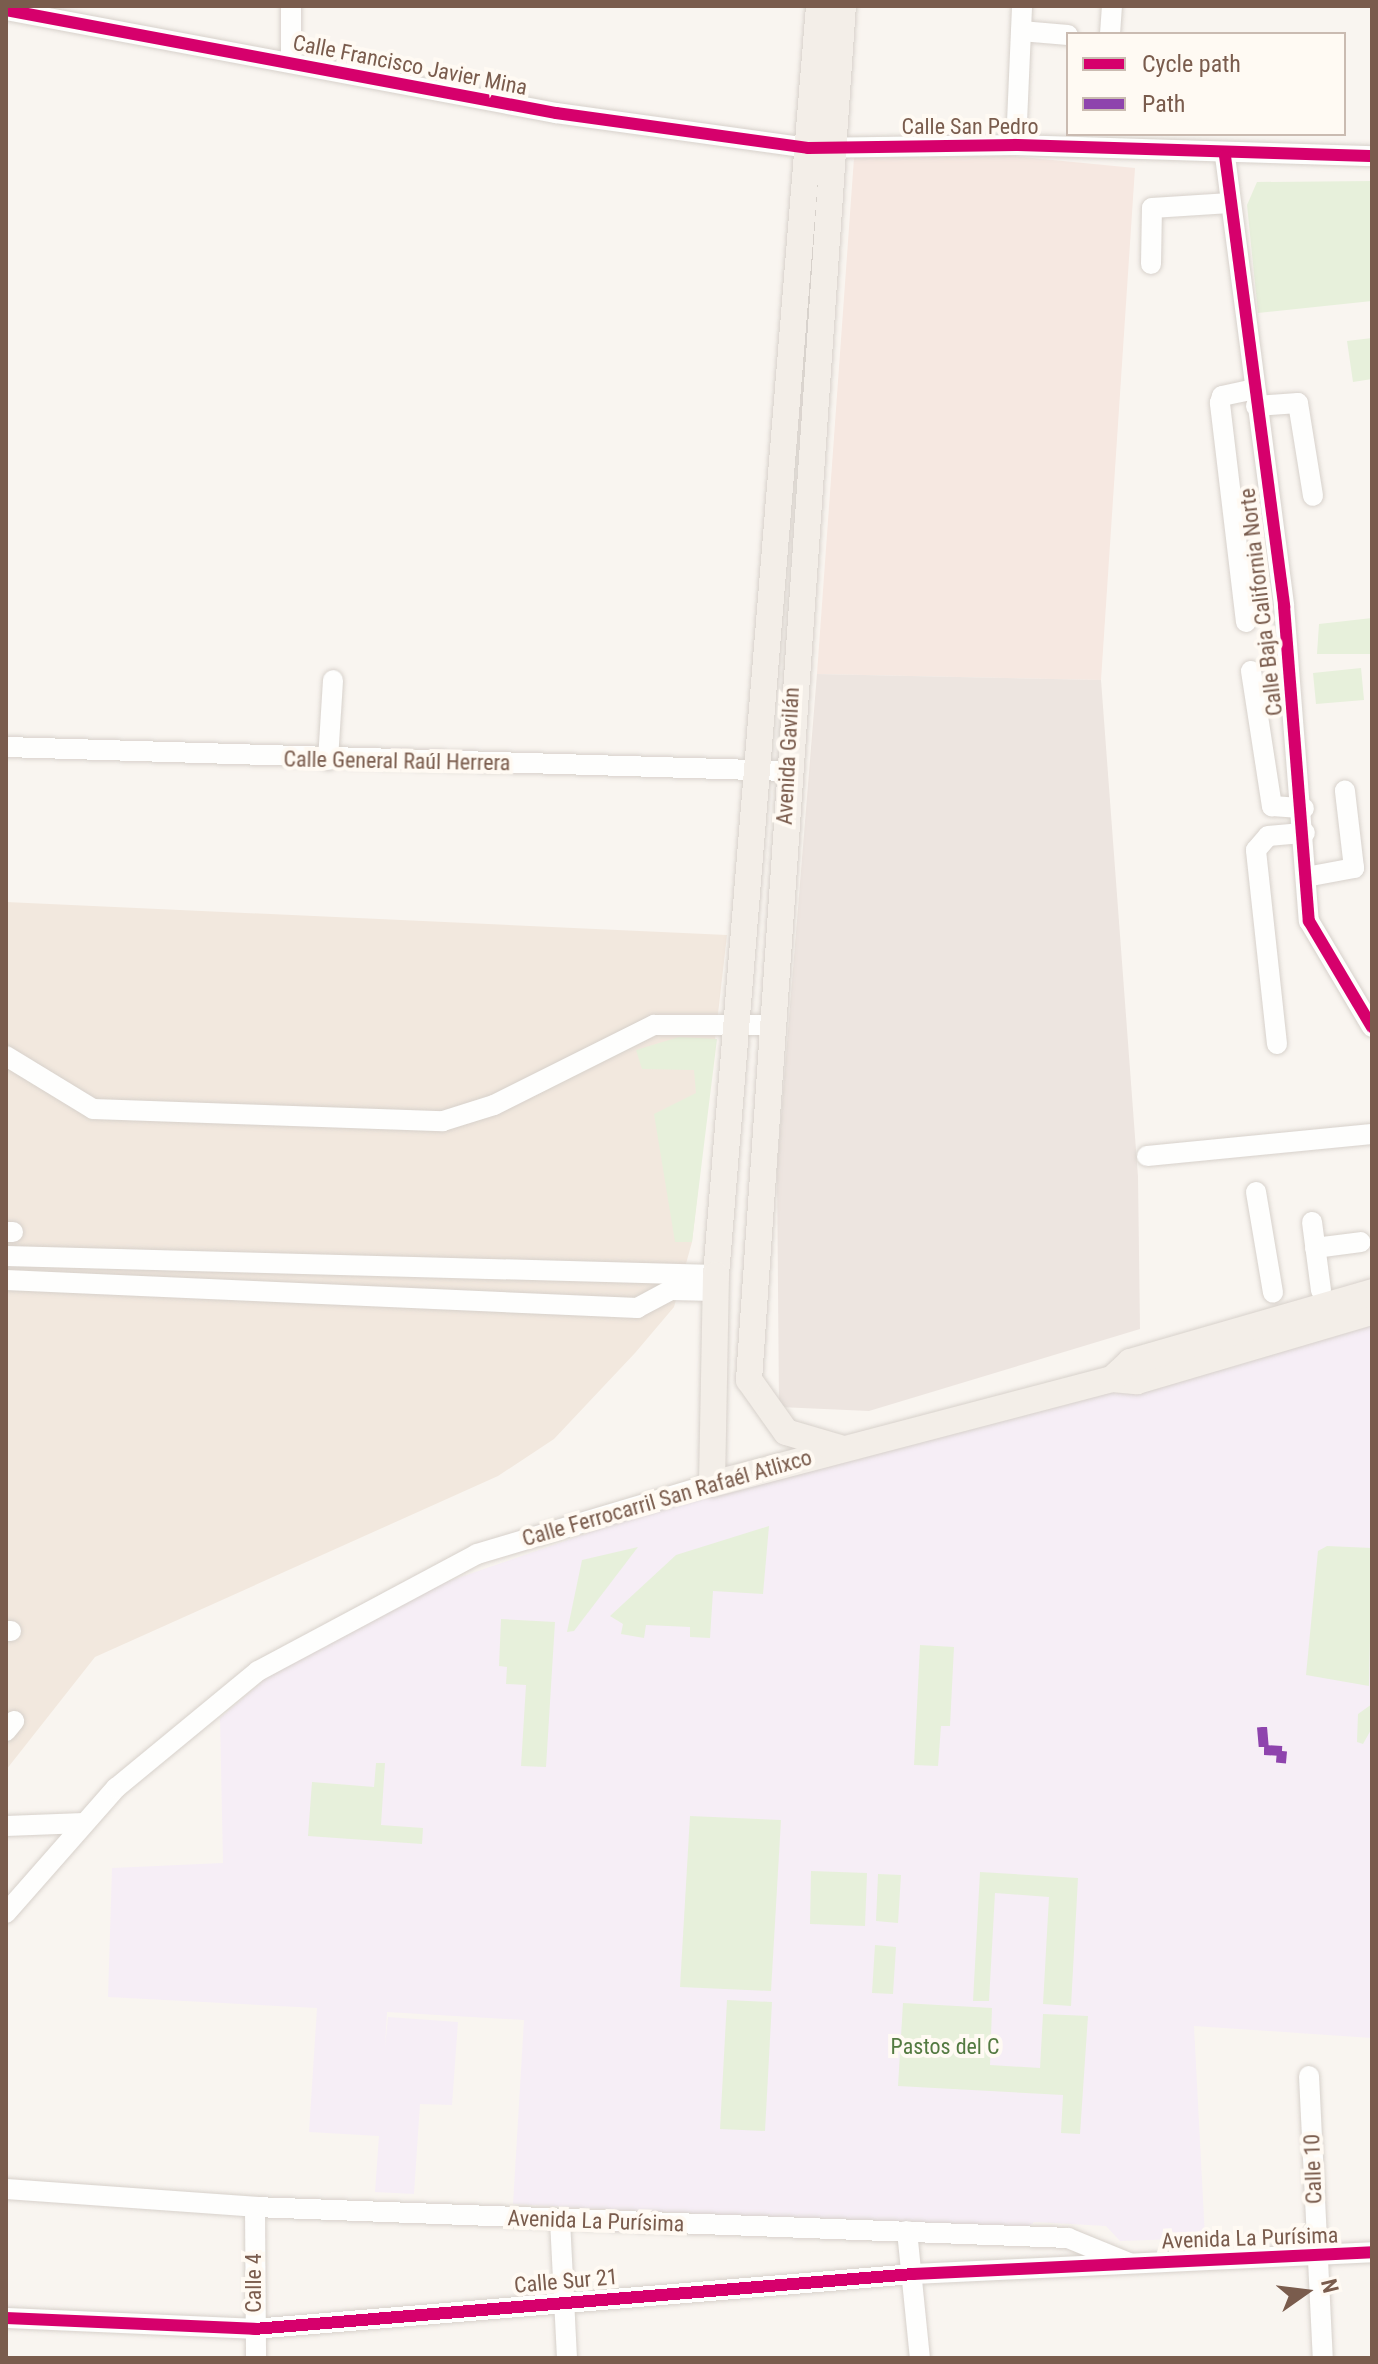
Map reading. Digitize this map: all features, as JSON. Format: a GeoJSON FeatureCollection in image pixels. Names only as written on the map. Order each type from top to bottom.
{"type":"FeatureCollection","features":[{"type":"Feature","properties":{"kind":"main road","name":"Avenida Gavilán"},"geometry":{"type":"LineString","coordinates":[[819,6],[820,148],[788,771],[749,1380],[786,1432],[844,1449]]}},
{"type":"Feature","properties":{"kind":"main road","name":"Avenida Gavilán"},"geometry":{"type":"LineString","coordinates":[[712,1484],[715,1283],[741,1023],[760,769],[820,148],[843,6]]}},
{"type":"Feature","properties":{"kind":"main road","name":"Calle Ferrocarril San Rafaél Atlixco"},"geometry":{"type":"LineString","coordinates":[[1112,1379],[1130,1362],[1372,1292]]}},
{"type":"Feature","properties":{"kind":"main road","name":"Calle Ferrocarril San Rafaél Atlixco"},"geometry":{"type":"LineString","coordinates":[[712,1484],[1112,1379],[1137,1381],[1372,1312]]}},
{"type":"Feature","properties":{"kind":"street"},"geometry":{"type":"LineString","coordinates":[[291,6],[291,63]]}},
{"type":"Feature","properties":{"kind":"street"},"geometry":{"type":"LineString","coordinates":[[1016,145],[1022,6]]}},
{"type":"Feature","properties":{"kind":"street"},"geometry":{"type":"LineString","coordinates":[[1110,32],[1112,6]]}},
{"type":"Feature","properties":{"kind":"street","name":"Calle Francisco Javier Mina"},"geometry":{"type":"LineString","coordinates":[[6,10],[556,113],[820,148]]}},
{"type":"Feature","properties":{"kind":"street"},"geometry":{"type":"LineString","coordinates":[[1021,31],[1066,35]]}},
{"type":"Feature","properties":{"kind":"street","name":"Calle San Pedro"},"geometry":{"type":"LineString","coordinates":[[820,148],[1016,145],[1225,156],[1372,156]]}},
{"type":"Feature","properties":{"kind":"street","name":"Calle Baja California Norte"},"geometry":{"type":"LineString","coordinates":[[1225,156],[1304,808],[1306,877],[1317,945],[1372,1027]]}},
{"type":"Feature","properties":{"kind":"street"},"geometry":{"type":"LineString","coordinates":[[1151,264],[1152,208],[1230,203]]}},
{"type":"Feature","properties":{"kind":"street"},"geometry":{"type":"LineString","coordinates":[[1246,622],[1220,403],[1222,396],[1298,403],[1313,496]]}},
{"type":"Feature","properties":{"kind":"street"},"geometry":{"type":"LineString","coordinates":[[1251,671],[1272,806],[1304,808]]}},
{"type":"Feature","properties":{"kind":"street"},"geometry":{"type":"LineString","coordinates":[[328,760],[333,680]]}},
{"type":"Feature","properties":{"kind":"street","name":"Calle General Raúl Herrera"},"geometry":{"type":"LineString","coordinates":[[6,747],[328,760],[788,771]]}},
{"type":"Feature","properties":{"kind":"street"},"geometry":{"type":"LineString","coordinates":[[1306,877],[1354,868],[1345,791]]}},
{"type":"Feature","properties":{"kind":"street"},"geometry":{"type":"LineString","coordinates":[[1277,1044],[1256,850],[1268,836],[1305,833]]}},
{"type":"Feature","properties":{"kind":"street"},"geometry":{"type":"LineString","coordinates":[[6,1056],[93,1109],[443,1121],[494,1105],[654,1025],[770,1025]]}},
{"type":"Feature","properties":{"kind":"street"},"geometry":{"type":"LineString","coordinates":[[1147,1156],[1372,1134]]}},
{"type":"Feature","properties":{"kind":"street"},"geometry":{"type":"LineString","coordinates":[[1256,1192],[1273,1293]]}},
{"type":"Feature","properties":{"kind":"street"},"geometry":{"type":"LineString","coordinates":[[1312,1222],[1321,1290]]}},
{"type":"Feature","properties":{"kind":"street"},"geometry":{"type":"LineString","coordinates":[[1315,1248],[1361,1242]]}},
{"type":"Feature","properties":{"kind":"street"},"geometry":{"type":"LineString","coordinates":[[6,1256],[715,1283]]}},
{"type":"Feature","properties":{"kind":"street"},"geometry":{"type":"LineString","coordinates":[[6,1280],[637,1308],[671,1290],[715,1283]]}},
{"type":"Feature","properties":{"kind":"street","name":"Calle Ferrocarril San Rafaél Atlixco"},"geometry":{"type":"LineString","coordinates":[[6,1913],[84,1823],[195,1719],[348,1617],[477,1554],[712,1484]]}},
{"type":"Feature","properties":{"kind":"street"},"geometry":{"type":"LineString","coordinates":[[6,1826],[84,1823]]}},
{"type":"Feature","properties":{"kind":"street","name":"Calle 10"},"geometry":{"type":"LineString","coordinates":[[1309,2076],[1323,2358]]}},
{"type":"Feature","properties":{"kind":"street","name":"Avenida La Purísima"},"geometry":{"type":"LineString","coordinates":[[6,2189],[255,2207],[1068,2238],[1097,2244],[1129,2263],[1372,2252]]}},
{"type":"Feature","properties":{"kind":"street","name":"Calle 4"},"geometry":{"type":"LineString","coordinates":[[255,2207],[256,2358]]}},
{"type":"Feature","properties":{"kind":"street"},"geometry":{"type":"LineString","coordinates":[[560,2220],[567,2358]]}},
{"type":"Feature","properties":{"kind":"street"},"geometry":{"type":"LineString","coordinates":[[907,2231],[920,2358]]}},
{"type":"Feature","properties":{"kind":"street","name":"Calle Sur 21"},"geometry":{"type":"LineString","coordinates":[[6,2318],[254,2329],[913,2274],[1129,2263]]}},
{"type":"Feature","properties":{"kind":"shaded area"},"geometry":{"type":"Polygon","coordinates":[[[1012,156],[1135,168],[1101,680],[817,674],[854,158],[1012,156]]]}},
{"type":"Feature","properties":{"kind":"shaded area"},"geometry":{"type":"Polygon","coordinates":[[[817,674],[1101,680],[1138,1177],[1140,1329],[869,1411],[779,1407],[777,1167],[817,674]]]}},
{"type":"Feature","properties":{"kind":"shaded area"},"geometry":{"type":"Polygon","coordinates":[[[6,902],[727,935],[692,1242],[674,1307],[635,1353],[554,1439],[498,1476],[95,1657],[6,1770],[6,902]]]}},
{"type":"Feature","properties":{"kind":"shaded area"},"geometry":{"type":"Polygon","coordinates":[[[1372,1322],[1372,2038],[1194,2026],[1205,2238],[1120,2241],[1106,2226],[1034,2222],[1024,2231],[513,2204],[524,2020],[387,2012],[385,2047],[388,2017],[458,2022],[452,2105],[420,2104],[414,2194],[375,2192],[379,2136],[309,2132],[317,2008],[108,1997],[112,1868],[223,1863],[220,1718],[266,1678],[403,1597],[660,1508],[1372,1322]]]}},
{"type":"Feature","properties":{"kind":"green space"},"geometry":{"type":"Polygon","coordinates":[[[1372,181],[1372,301],[1258,313],[1247,205],[1257,182],[1372,181]]]}},
{"type":"Feature","properties":{"kind":"green space"},"geometry":{"type":"Polygon","coordinates":[[[1372,338],[1372,379],[1353,382],[1347,341],[1372,338]]]}},
{"type":"Feature","properties":{"kind":"green space"},"geometry":{"type":"Polygon","coordinates":[[[1372,618],[1372,654],[1317,654],[1319,624],[1372,618]]]}},
{"type":"Feature","properties":{"kind":"green space"},"geometry":{"type":"Polygon","coordinates":[[[1361,668],[1364,700],[1316,704],[1313,673],[1361,668]]]}},
{"type":"Feature","properties":{"kind":"green space"},"geometry":{"type":"Polygon","coordinates":[[[679,1037],[717,1039],[692,1242],[675,1242],[654,1114],[696,1093],[694,1070],[642,1069],[636,1050],[679,1037]]]}},
{"type":"Feature","properties":{"kind":"green space"},"geometry":{"type":"Polygon","coordinates":[[[769,1526],[763,1594],[713,1591],[710,1638],[690,1637],[690,1627],[646,1625],[644,1638],[621,1634],[623,1624],[610,1616],[676,1555],[769,1526]]]}},
{"type":"Feature","properties":{"kind":"green space"},"geometry":{"type":"Polygon","coordinates":[[[1327,1546],[1372,1548],[1369,1686],[1306,1675],[1318,1551],[1327,1546]]]}},
{"type":"Feature","properties":{"kind":"green space"},"geometry":{"type":"Polygon","coordinates":[[[638,1547],[574,1631],[567,1632],[582,1560],[638,1547]]]}},
{"type":"Feature","properties":{"kind":"green space"},"geometry":{"type":"Polygon","coordinates":[[[501,1619],[555,1622],[546,1767],[521,1766],[526,1685],[506,1684],[507,1667],[499,1666],[501,1619]]]}},
{"type":"Feature","properties":{"kind":"green space"},"geometry":{"type":"Polygon","coordinates":[[[920,1645],[954,1647],[950,1726],[941,1726],[938,1766],[914,1765],[920,1645]]]}},
{"type":"Feature","properties":{"kind":"green space"},"geometry":{"type":"Polygon","coordinates":[[[1372,1704],[1372,1728],[1363,1744],[1357,1742],[1358,1714],[1372,1704]]]}},
{"type":"Feature","properties":{"kind":"green space"},"geometry":{"type":"Polygon","coordinates":[[[376,1763],[385,1763],[381,1825],[423,1828],[422,1844],[308,1836],[312,1782],[374,1787],[376,1763]]]}},
{"type":"Feature","properties":{"kind":"green space"},"geometry":{"type":"Polygon","coordinates":[[[690,1816],[781,1820],[771,1991],[680,1987],[690,1816]]]}},
{"type":"Feature","properties":{"kind":"green space"},"geometry":{"type":"Polygon","coordinates":[[[811,1871],[867,1873],[865,1926],[810,1924],[811,1871]]]}},
{"type":"Feature","properties":{"kind":"green space"},"geometry":{"type":"Polygon","coordinates":[[[980,1872],[1078,1878],[1071,2006],[1043,2004],[1049,1897],[995,1893],[989,2001],[973,2001],[980,1872]]]}},
{"type":"Feature","properties":{"kind":"green space"},"geometry":{"type":"Polygon","coordinates":[[[878,1874],[901,1875],[898,1923],[876,1921],[878,1874]]]}},
{"type":"Feature","properties":{"kind":"green space"},"geometry":{"type":"Polygon","coordinates":[[[875,1945],[896,1947],[893,1994],[872,1993],[875,1945]]]}},
{"type":"Feature","properties":{"kind":"green space"},"geometry":{"type":"Polygon","coordinates":[[[727,2000],[772,2002],[765,2131],[720,2129],[727,2000]]]}},
{"type":"Feature","properties":{"kind":"green space","name":"Pastos del C"},"geometry":{"type":"Polygon","coordinates":[[[903,2003],[992,2008],[990,2065],[1040,2068],[1043,2014],[1088,2016],[1080,2134],[1061,2133],[1063,2095],[898,2086],[903,2003]]]}},
{"type":"Feature","properties":{"kind":"marked path"},"geometry":{"type":"LineString","coordinates":[[1262,1727],[1264,1750],[1282,1751],[1281,1763]]}},
{"type":"Feature","properties":{"kind":"cycle path"},"geometry":{"type":"LineString","coordinates":[[6,10],[556,113],[808,148],[1016,145],[1372,156]]}},
{"type":"Feature","properties":{"kind":"cycle path"},"geometry":{"type":"LineString","coordinates":[[1225,156],[1284,606],[1309,921],[1372,1027]]}},
{"type":"Feature","properties":{"kind":"cycle path"},"geometry":{"type":"LineString","coordinates":[[6,2318],[254,2329],[913,2274],[1372,2252]]}}]}
